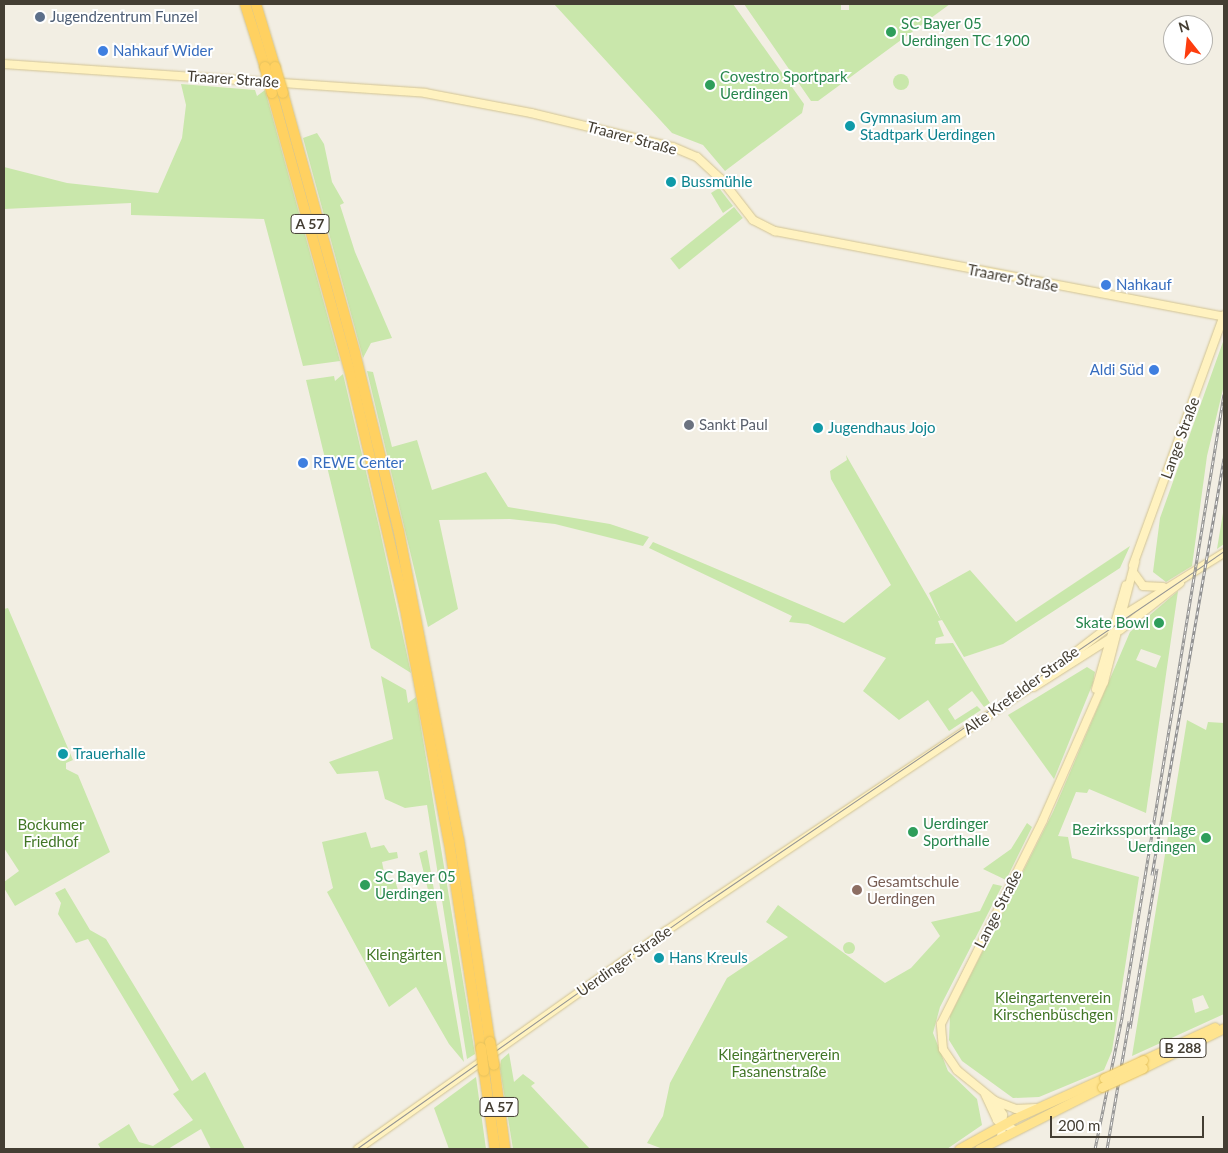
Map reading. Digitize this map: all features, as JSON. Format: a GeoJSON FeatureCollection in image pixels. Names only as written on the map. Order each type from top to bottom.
{"type":"FeatureCollection","features":[{"type":"Feature","properties":{"kind":"highway","name":"A 57"},"geometry":{"type":"LineString","coordinates":[[245,4],[270,67],[278,93],[356,375],[430,682],[494,1065],[505,1149]]}},
{"type":"Feature","properties":{"kind":"highway","name":"A 57"},"geometry":{"type":"LineString","coordinates":[[256,4],[270,67]]}},
{"type":"Feature","properties":{"kind":"highway","name":"A 57"},"geometry":{"type":"LineString","coordinates":[[393,533],[425,710],[481,1048],[494,1149]]}},
{"type":"Feature","properties":{"kind":"main road","name":"B 288"},"geometry":{"type":"LineString","coordinates":[[979,1149],[1103,1083],[1224,1024]]}},
{"type":"Feature","properties":{"kind":"main road","name":"B 288"},"geometry":{"type":"LineString","coordinates":[[1143,1064],[1224,1028]]}},
{"type":"Feature","properties":{"kind":"main road","name":"B 288"},"geometry":{"type":"LineString","coordinates":[[959,1149],[990,1131],[1000,1122],[1103,1083]]}},
{"type":"Feature","properties":{"kind":"street","name":"Traarer Straße"},"geometry":{"type":"LineString","coordinates":[[4,64],[425,93],[506,107],[674,147],[697,157],[721,179],[753,220],[775,231],[1224,317]]}},
{"type":"Feature","properties":{"kind":"street","name":"Lange Straße"},"geometry":{"type":"LineString","coordinates":[[1090,714],[1114,622],[1224,317]]}},
{"type":"Feature","properties":{"kind":"street","name":"Alte Krefelder Straße"},"geometry":{"type":"LineString","coordinates":[[893,779],[1025,691],[1124,615],[1172,584],[1185,579],[1224,553]]}},
{"type":"Feature","properties":{"kind":"street","name":"Lange Straße"},"geometry":{"type":"LineString","coordinates":[[1040,1108],[1016,1109],[985,1094],[946,1057],[941,1039],[943,1019],[1041,824],[1090,714],[1120,629],[1135,562]]}},
{"type":"Feature","properties":{"kind":"street"},"geometry":{"type":"LineString","coordinates":[[1132,572],[1148,588],[1172,584]]}},
{"type":"Feature","properties":{"kind":"street"},"geometry":{"type":"LineString","coordinates":[[1025,691],[1087,655],[1185,579]]}},
{"type":"Feature","properties":{"kind":"street"},"geometry":{"type":"LineString","coordinates":[[1087,655],[1100,658],[1102,666]]}},
{"type":"Feature","properties":{"kind":"street","name":"Uerdinger Straße"},"geometry":{"type":"LineString","coordinates":[[358,1149],[666,931],[893,779]]}},
{"type":"Feature","properties":{"kind":"street","name":"Lange Straße"},"geometry":{"type":"LineString","coordinates":[[985,1094],[1000,1122]]}},
{"type":"Feature","properties":{"kind":"street"},"geometry":{"type":"LineString","coordinates":[[995,1100],[1000,1122],[1000,1137]]}},
{"type":"Feature","properties":{"kind":"street"},"geometry":{"type":"LineString","coordinates":[[1000,1122],[1014,1130]]}},
{"type":"Feature","properties":{"kind":"green space","name":"Covestro Sportpark Uerdingen"},"geometry":{"type":"Polygon","coordinates":[[[554,4],[733,4],[804,104],[802,113],[725,171],[703,145],[672,133],[554,4]]]}},
{"type":"Feature","properties":{"kind":"green space"},"geometry":{"type":"Polygon","coordinates":[[[744,4],[841,4],[841,10],[849,10],[849,4],[950,4],[818,101],[811,101],[744,4]]]}},
{"type":"Feature","properties":{"kind":"green space"},"geometry":{"type":"Polygon","coordinates":[[[898,74],[904,74],[909,79],[907,88],[898,90],[893,85],[893,79],[898,74]]]}},
{"type":"Feature","properties":{"kind":"green space"},"geometry":{"type":"Polygon","coordinates":[[[181,84],[255,90],[257,96],[265,90],[340,361],[303,366],[264,219],[131,215],[131,203],[4,209],[4,167],[67,183],[158,193],[182,138],[186,105],[181,84]]]}},
{"type":"Feature","properties":{"kind":"green space"},"geometry":{"type":"Polygon","coordinates":[[[317,133],[324,144],[332,182],[344,203],[340,205],[355,252],[392,338],[371,343],[363,358],[303,138],[317,133]]]}},
{"type":"Feature","properties":{"kind":"green space"},"geometry":{"type":"Polygon","coordinates":[[[719,188],[733,206],[723,213],[711,193],[719,188]]]}},
{"type":"Feature","properties":{"kind":"green space"},"geometry":{"type":"Polygon","coordinates":[[[734,207],[743,218],[679,269],[670,259],[734,207]]]}},
{"type":"Feature","properties":{"kind":"green space"},"geometry":{"type":"Polygon","coordinates":[[[1224,339],[1224,385],[1207,456],[1192,566],[1166,582],[1153,572],[1160,518],[1224,339]]]}},
{"type":"Feature","properties":{"kind":"green space"},"geometry":{"type":"Polygon","coordinates":[[[367,371],[373,372],[392,447],[417,440],[432,490],[486,472],[508,507],[610,524],[649,537],[643,546],[555,524],[510,519],[439,520],[458,609],[428,627],[367,371]]]}},
{"type":"Feature","properties":{"kind":"green space"},"geometry":{"type":"Polygon","coordinates":[[[343,374],[411,673],[371,648],[306,380],[334,376],[335,381],[343,374]]]}},
{"type":"Feature","properties":{"kind":"green space"},"geometry":{"type":"Polygon","coordinates":[[[846,455],[941,620],[929,593],[970,570],[1016,622],[1130,546],[1120,568],[1003,644],[964,657],[942,620],[938,621],[944,636],[936,638],[935,644],[953,643],[990,703],[984,707],[972,691],[948,709],[955,720],[977,706],[981,710],[949,731],[928,700],[899,720],[863,691],[886,658],[808,624],[789,622],[792,616],[649,548],[653,542],[844,623],[891,585],[831,479],[830,471],[847,460],[846,455]]]}},
{"type":"Feature","properties":{"kind":"green space"},"geometry":{"type":"Polygon","coordinates":[[[1224,507],[1224,544],[1217,549],[1224,507]]]}},
{"type":"Feature","properties":{"kind":"green space","name":"Kleingartenverein Kirschenbüschgen"},"geometry":{"type":"Polygon","coordinates":[[[1178,591],[1146,813],[1089,789],[1087,793],[1076,792],[1058,836],[1068,837],[1072,858],[1139,877],[1112,1051],[1104,1070],[1039,1097],[1013,1098],[962,1061],[949,1040],[950,1016],[1053,812],[1130,632],[1178,591]],[[1141,649],[1136,660],[1156,668],[1161,656],[1141,649]]]}},
{"type":"Feature","properties":{"kind":"green space","name":"Bockumer Friedhof"},"geometry":{"type":"Polygon","coordinates":[[[8,608],[73,760],[66,763],[66,769],[78,775],[110,852],[15,906],[4,888],[4,882],[19,871],[4,848],[4,609],[8,608]]]}},
{"type":"Feature","properties":{"kind":"green space"},"geometry":{"type":"Polygon","coordinates":[[[1087,667],[1095,672],[1093,683],[1054,779],[1008,715],[1087,667]]]}},
{"type":"Feature","properties":{"kind":"green space"},"geometry":{"type":"Polygon","coordinates":[[[381,676],[406,690],[408,703],[416,697],[475,1054],[467,1059],[427,805],[405,808],[385,799],[378,771],[337,774],[329,762],[393,739],[381,676]]]}},
{"type":"Feature","properties":{"kind":"green space"},"geometry":{"type":"Polygon","coordinates":[[[1187,720],[1206,730],[1208,722],[1224,723],[1224,1014],[1132,1056],[1187,720]],[[1203,995],[1192,999],[1195,1013],[1209,1008],[1203,995]]]}},
{"type":"Feature","properties":{"kind":"green space"},"geometry":{"type":"Polygon","coordinates":[[[1027,823],[1032,827],[1006,880],[983,869],[1011,849],[1027,823]]]}},
{"type":"Feature","properties":{"kind":"green space","name":"Kleingärten"},"geometry":{"type":"Polygon","coordinates":[[[366,832],[371,848],[384,845],[389,853],[397,852],[398,858],[382,862],[386,882],[395,880],[400,897],[428,890],[419,853],[427,850],[464,1062],[449,1044],[416,987],[389,1007],[327,892],[333,888],[322,842],[366,832]]]}},
{"type":"Feature","properties":{"kind":"green space","name":"Kleingärtnerverein Fasanenstraße"},"geometry":{"type":"Polygon","coordinates":[[[993,884],[1002,886],[940,1007],[933,1033],[948,1071],[977,1099],[982,1125],[947,1149],[663,1149],[647,1143],[663,1116],[670,1083],[727,978],[788,937],[766,922],[778,905],[885,983],[911,968],[940,936],[931,922],[980,911],[993,884]]]}},
{"type":"Feature","properties":{"kind":"green space"},"geometry":{"type":"Polygon","coordinates":[[[65,888],[90,930],[106,939],[192,1081],[205,1072],[245,1149],[211,1149],[201,1129],[168,1149],[101,1149],[98,1144],[129,1124],[139,1142],[153,1146],[193,1120],[173,1094],[179,1090],[88,939],[76,943],[58,914],[61,903],[55,893],[65,888]]]}},
{"type":"Feature","properties":{"kind":"green space"},"geometry":{"type":"Polygon","coordinates":[[[847,942],[851,942],[855,948],[851,954],[847,954],[843,950],[843,946],[847,942]]]}},
{"type":"Feature","properties":{"kind":"green space"},"geometry":{"type":"Polygon","coordinates":[[[509,1053],[514,1082],[523,1074],[535,1083],[531,1086],[590,1149],[513,1149],[500,1069],[501,1060],[509,1053]]]}},
{"type":"Feature","properties":{"kind":"green space"},"geometry":{"type":"Polygon","coordinates":[[[476,1077],[486,1149],[449,1149],[434,1108],[476,1077]]]}},
{"type":"Feature","properties":{"kind":"tram line"},"geometry":{"type":"LineString","coordinates":[[356,1149],[708,901],[1224,551]]}},
{"type":"Feature","properties":{"kind":"railway"},"geometry":{"type":"LineString","coordinates":[[1095,1149],[1122,1017],[1224,394]]}},
{"type":"Feature","properties":{"kind":"railway"},"geometry":{"type":"LineString","coordinates":[[1152,875],[1224,458]]}},
{"type":"Feature","properties":{"kind":"railway"},"geometry":{"type":"LineString","coordinates":[[1130,1028],[1157,868]]}},
{"type":"Feature","properties":{"kind":"railway"},"geometry":{"type":"LineString","coordinates":[[1107,1149],[1129,1021]]}},
{"type":"Feature","properties":{"kind":"place","name":"Jugendzentrum Funzel"},"geometry":{"type":"Point","coordinates":[40,17]}},
{"type":"Feature","properties":{"kind":"place","name":"SC Bayer 05 Uerdingen TC 1900"},"geometry":{"type":"Point","coordinates":[891,32]}},
{"type":"Feature","properties":{"kind":"place","name":"Nahkauf Wider"},"geometry":{"type":"Point","coordinates":[103,51]}},
{"type":"Feature","properties":{"kind":"place","name":"Covestro Sportpark Uerdingen"},"geometry":{"type":"Point","coordinates":[710,85]}},
{"type":"Feature","properties":{"kind":"place","name":"Gymnasium am Stadtpark Uerdingen"},"geometry":{"type":"Point","coordinates":[850,126]}},
{"type":"Feature","properties":{"kind":"place","name":"Bussmühle"},"geometry":{"type":"Point","coordinates":[671,182]}},
{"type":"Feature","properties":{"kind":"place","name":"Nahkauf"},"geometry":{"type":"Point","coordinates":[1106,285]}},
{"type":"Feature","properties":{"kind":"place","name":"Aldi Süd"},"geometry":{"type":"Point","coordinates":[1154,370]}},
{"type":"Feature","properties":{"kind":"place","name":"Sankt Paul"},"geometry":{"type":"Point","coordinates":[689,425]}},
{"type":"Feature","properties":{"kind":"place","name":"Jugendhaus Jojo"},"geometry":{"type":"Point","coordinates":[818,428]}},
{"type":"Feature","properties":{"kind":"place","name":"REWE Center"},"geometry":{"type":"Point","coordinates":[303,463]}},
{"type":"Feature","properties":{"kind":"place","name":"Skate Bowl"},"geometry":{"type":"Point","coordinates":[1159,623]}},
{"type":"Feature","properties":{"kind":"place","name":"Trauerhalle"},"geometry":{"type":"Point","coordinates":[63,754]}},
{"type":"Feature","properties":{"kind":"place","name":"Uerdinger Sporthalle"},"geometry":{"type":"Point","coordinates":[913,832]}},
{"type":"Feature","properties":{"kind":"place","name":"Bezirkssportanlage Uerdingen"},"geometry":{"type":"Point","coordinates":[1206,838]}},
{"type":"Feature","properties":{"kind":"place","name":"SC Bayer 05 Uerdingen"},"geometry":{"type":"Point","coordinates":[365,885]}},
{"type":"Feature","properties":{"kind":"place","name":"Gesamtschule Uerdingen"},"geometry":{"type":"Point","coordinates":[857,890]}},
{"type":"Feature","properties":{"kind":"place","name":"Hans Kreuls"},"geometry":{"type":"Point","coordinates":[659,958]}}]}
